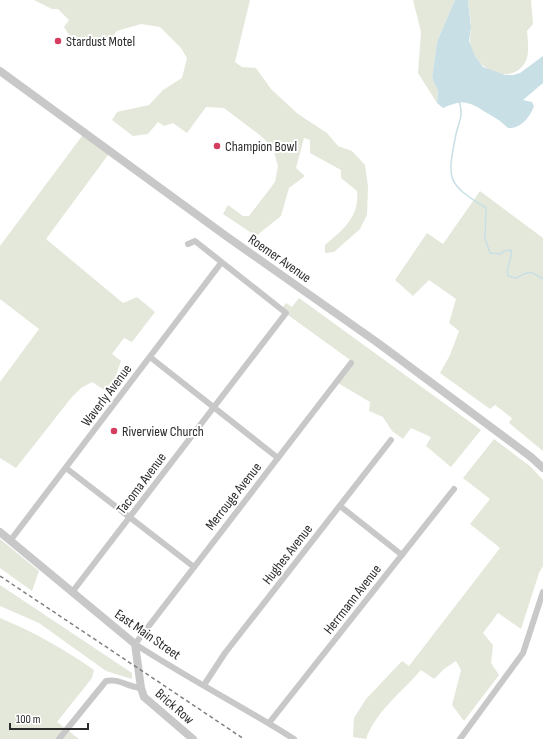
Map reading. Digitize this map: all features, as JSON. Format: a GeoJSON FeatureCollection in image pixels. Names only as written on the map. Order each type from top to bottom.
{"type":"FeatureCollection","features":[{"type":"Feature","properties":{"kind":"street","name":"Roemer Avenue"},"geometry":{"type":"LineString","coordinates":[[0,71],[226,236],[378,343],[531,457],[543,468]]}},
{"type":"Feature","properties":{"kind":"street"},"geometry":{"type":"LineString","coordinates":[[188,244],[195,240],[222,263]]}},
{"type":"Feature","properties":{"kind":"street","name":"Tacoma Avenue"},"geometry":{"type":"LineString","coordinates":[[73,591],[286,313],[222,263]]}},
{"type":"Feature","properties":{"kind":"street","name":"Waverly Avenue"},"geometry":{"type":"LineString","coordinates":[[10,541],[222,263]]}},
{"type":"Feature","properties":{"kind":"street"},"geometry":{"type":"LineString","coordinates":[[150,357],[278,458]]}},
{"type":"Feature","properties":{"kind":"street","name":"Merrouge Avenue"},"geometry":{"type":"LineString","coordinates":[[135,644],[351,363]]}},
{"type":"Feature","properties":{"kind":"street","name":"Hughes Avenue"},"geometry":{"type":"LineString","coordinates":[[204,685],[225,653],[391,440]]}},
{"type":"Feature","properties":{"kind":"street"},"geometry":{"type":"LineString","coordinates":[[66,468],[194,567]]}},
{"type":"Feature","properties":{"kind":"street","name":"Herrmann Avenue"},"geometry":{"type":"LineString","coordinates":[[269,723],[454,489]]}},
{"type":"Feature","properties":{"kind":"street"},"geometry":{"type":"LineString","coordinates":[[340,506],[402,555]]}},
{"type":"Feature","properties":{"kind":"street","name":"East Main Street"},"geometry":{"type":"LineString","coordinates":[[0,532],[73,591],[135,644],[166,664],[294,739]]}},
{"type":"Feature","properties":{"kind":"street"},"geometry":{"type":"LineString","coordinates":[[460,739],[522,653],[543,592]]}},
{"type":"Feature","properties":{"kind":"street","name":"Brick Row"},"geometry":{"type":"LineString","coordinates":[[135,644],[141,688],[144,697],[193,739]]}},
{"type":"Feature","properties":{"kind":"street"},"geometry":{"type":"LineString","coordinates":[[59,739],[106,681],[113,679],[122,681],[132,687],[141,688]]}},
{"type":"Feature","properties":{"kind":"shaded area"},"geometry":{"type":"Polygon","coordinates":[[[34,0],[250,0],[235,62],[242,67],[256,68],[271,89],[298,114],[327,133],[338,146],[352,151],[365,165],[368,186],[367,215],[360,229],[334,252],[325,253],[325,245],[343,229],[353,216],[356,208],[357,191],[341,178],[341,170],[310,153],[310,140],[304,138],[296,168],[305,176],[289,188],[281,216],[256,236],[223,214],[228,205],[243,216],[249,216],[275,182],[278,166],[273,148],[261,136],[224,108],[206,107],[187,133],[173,123],[164,126],[158,122],[148,134],[133,136],[112,120],[117,112],[149,105],[163,90],[182,78],[187,58],[181,48],[160,27],[141,24],[117,31],[107,43],[88,47],[76,45],[64,27],[69,20],[58,9],[52,9],[34,0]]]}},
{"type":"Feature","properties":{"kind":"shaded area"},"geometry":{"type":"Polygon","coordinates":[[[413,0],[455,0],[437,42],[432,78],[438,91],[437,103],[418,73],[421,32],[413,0]]]}},
{"type":"Feature","properties":{"kind":"shaded area"},"geometry":{"type":"Polygon","coordinates":[[[468,0],[531,0],[533,24],[527,31],[527,57],[524,64],[518,70],[512,73],[498,73],[490,71],[478,61],[470,44],[471,25],[468,0]]]}},
{"type":"Feature","properties":{"kind":"shaded area"},"geometry":{"type":"Polygon","coordinates":[[[85,132],[111,151],[46,239],[123,303],[137,297],[155,312],[132,342],[124,338],[112,354],[121,361],[116,375],[122,383],[112,395],[92,382],[81,388],[71,398],[16,468],[0,458],[0,382],[39,329],[0,299],[0,246],[85,132]]]}},
{"type":"Feature","properties":{"kind":"shaded area"},"geometry":{"type":"Polygon","coordinates":[[[480,191],[543,238],[543,451],[509,423],[512,418],[495,405],[490,409],[440,373],[450,355],[459,331],[449,323],[456,299],[429,280],[413,296],[395,280],[427,233],[443,244],[480,191]]]}},
{"type":"Feature","properties":{"kind":"shaded area"},"geometry":{"type":"Polygon","coordinates":[[[299,298],[481,430],[451,467],[426,446],[431,437],[411,428],[403,439],[392,431],[383,417],[369,411],[370,402],[338,383],[353,362],[281,310],[286,303],[292,307],[299,298]]]}},
{"type":"Feature","properties":{"kind":"shaded area"},"geometry":{"type":"Polygon","coordinates":[[[494,439],[531,467],[543,480],[543,566],[539,573],[521,629],[498,613],[483,633],[493,645],[491,663],[499,675],[464,721],[452,705],[461,670],[456,661],[444,669],[434,679],[421,670],[390,702],[370,729],[366,739],[353,737],[354,718],[366,699],[402,661],[409,666],[500,548],[470,524],[490,499],[463,478],[494,439]]]}},
{"type":"Feature","properties":{"kind":"shaded area"},"geometry":{"type":"Polygon","coordinates":[[[0,539],[39,571],[32,591],[0,568],[0,539]]]}},
{"type":"Feature","properties":{"kind":"shaded area"},"geometry":{"type":"Polygon","coordinates":[[[0,585],[132,673],[132,679],[106,671],[39,623],[0,606],[0,585]]]}},
{"type":"Feature","properties":{"kind":"shaded area"},"geometry":{"type":"Polygon","coordinates":[[[0,618],[48,641],[94,670],[92,678],[57,722],[79,739],[0,739],[0,618]]]}},
{"type":"Feature","properties":{"kind":"water"},"geometry":{"type":"Polygon","coordinates":[[[455,0],[468,0],[471,27],[469,41],[475,56],[483,67],[505,75],[513,75],[520,73],[543,56],[543,83],[523,100],[532,102],[534,106],[524,122],[517,127],[508,128],[493,116],[472,104],[459,103],[443,108],[437,103],[438,91],[432,78],[437,42],[455,0]]]}},
{"type":"Feature","properties":{"kind":"waterway"},"geometry":{"type":"LineString","coordinates":[[459,101],[461,115],[451,161],[453,179],[463,192],[486,208],[485,238],[490,253],[501,254],[504,251],[511,250],[511,257],[507,269],[508,276],[516,278],[530,272],[543,279]]}},
{"type":"Feature","properties":{"kind":"railway"},"geometry":{"type":"LineString","coordinates":[[0,576],[244,739]]}},
{"type":"Feature","properties":{"kind":"place","name":"Stardust Motel"},"geometry":{"type":"Point","coordinates":[58,41]}},
{"type":"Feature","properties":{"kind":"place","name":"Champion Bowl"},"geometry":{"type":"Point","coordinates":[217,146]}},
{"type":"Feature","properties":{"kind":"place","name":"Riverview Church"},"geometry":{"type":"Point","coordinates":[114,431]}}]}
